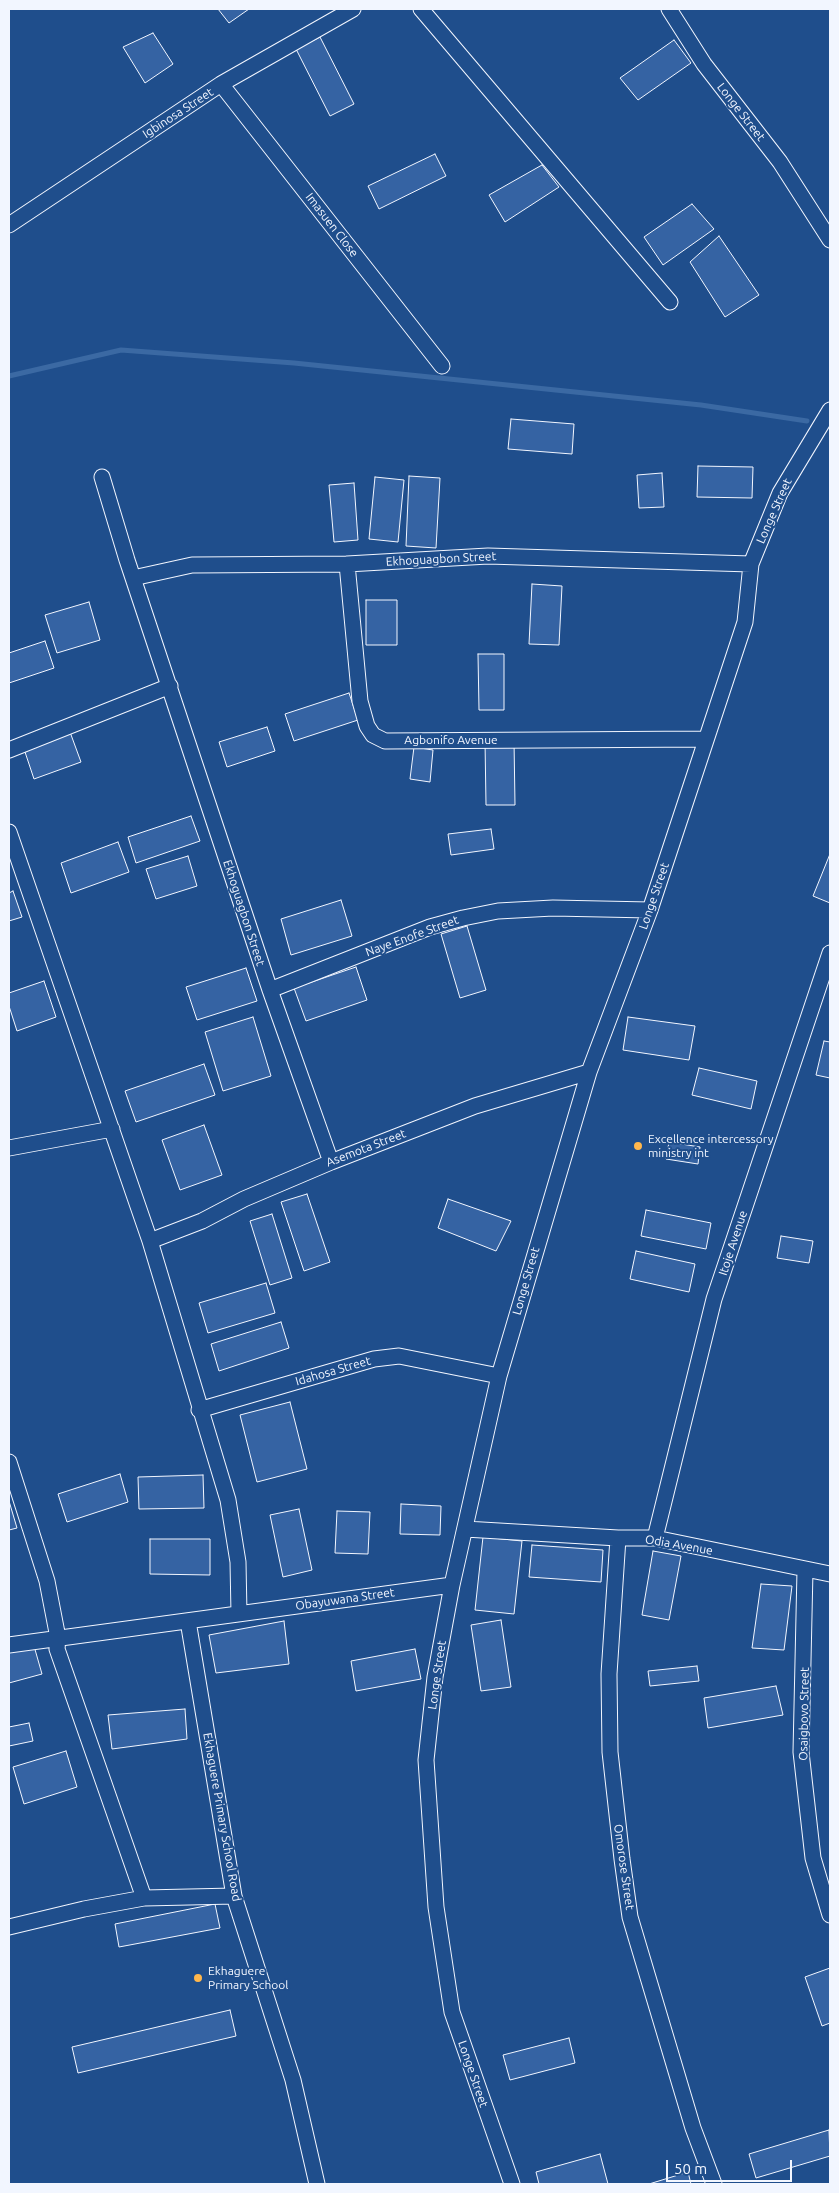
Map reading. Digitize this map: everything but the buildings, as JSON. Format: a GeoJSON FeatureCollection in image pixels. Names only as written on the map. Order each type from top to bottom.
{"type":"FeatureCollection","features":[{"type":"Feature","properties":{"kind":"street","name":"Igbinosa Street"},"geometry":{"type":"LineString","coordinates":[[9,225],[222,84],[353,9]]}},
{"type":"Feature","properties":{"kind":"street"},"geometry":{"type":"LineString","coordinates":[[421,9],[670,302]]}},
{"type":"Feature","properties":{"kind":"street","name":"Longe Street"},"geometry":{"type":"LineString","coordinates":[[668,9],[704,64],[780,162],[830,240]]}},
{"type":"Feature","properties":{"kind":"street","name":"Imasuen Close"},"geometry":{"type":"LineString","coordinates":[[222,84],[442,366]]}},
{"type":"Feature","properties":{"kind":"street","name":"Longe Street"},"geometry":{"type":"LineString","coordinates":[[512,2184],[452,2012],[436,1906],[426,1760],[435,1677],[452,1585],[499,1376],[589,1072],[650,910],[705,738],[745,622],[751,564],[780,493],[830,410]]}},
{"type":"Feature","properties":{"kind":"street","name":"Ekhoguagbon Street"},"geometry":{"type":"LineString","coordinates":[[102,477],[133,578],[270,990],[330,1162]]}},
{"type":"Feature","properties":{"kind":"street","name":"Ekhoguagbon Street"},"geometry":{"type":"LineString","coordinates":[[133,578],[192,565],[348,564],[488,556],[751,564]]}},
{"type":"Feature","properties":{"kind":"street","name":"Agbonifo Avenue"},"geometry":{"type":"LineString","coordinates":[[348,564],[360,701],[367,726],[373,735],[385,741],[705,738]]}},
{"type":"Feature","properties":{"kind":"street"},"geometry":{"type":"LineString","coordinates":[[9,750],[170,686]]}},
{"type":"Feature","properties":{"kind":"street"},"geometry":{"type":"LineString","coordinates":[[9,832],[150,1242],[228,1500],[238,1562],[239,1614]]}},
{"type":"Feature","properties":{"kind":"street","name":"Naye Enofe Street"},"geometry":{"type":"LineString","coordinates":[[270,990],[430,927],[462,918],[498,912],[553,908],[650,910]]}},
{"type":"Feature","properties":{"kind":"street","name":"Itoje Avenue"},"geometry":{"type":"LineString","coordinates":[[655,1538],[714,1299],[824,989],[830,953]]}},
{"type":"Feature","properties":{"kind":"street","name":"Asemota Street"},"geometry":{"type":"LineString","coordinates":[[150,1242],[202,1221],[244,1199],[330,1162],[475,1106],[589,1072]]}},
{"type":"Feature","properties":{"kind":"street"},"geometry":{"type":"LineString","coordinates":[[9,1148],[112,1129]]}},
{"type":"Feature","properties":{"kind":"street","name":"Idahosa Street"},"geometry":{"type":"LineString","coordinates":[[200,1410],[374,1359],[399,1356],[499,1376]]}},
{"type":"Feature","properties":{"kind":"street"},"geometry":{"type":"LineString","coordinates":[[9,1462],[47,1581],[58,1638],[57,1649],[144,1898]]}},
{"type":"Feature","properties":{"kind":"street","name":"Odia Avenue"},"geometry":{"type":"LineString","coordinates":[[466,1529],[618,1538],[655,1538],[830,1574]]}},
{"type":"Feature","properties":{"kind":"street","name":"Omorose Street"},"geometry":{"type":"LineString","coordinates":[[618,1538],[609,1674],[610,1752],[623,1869],[630,1916],[693,2128],[714,2184]]}},
{"type":"Feature","properties":{"kind":"street","name":"Osaigbovo Street"},"geometry":{"type":"LineString","coordinates":[[805,1570],[801,1752],[813,1858],[830,1915]]}},
{"type":"Feature","properties":{"kind":"street","name":"Obayuwana Street"},"geometry":{"type":"LineString","coordinates":[[9,1645],[452,1585]]}},
{"type":"Feature","properties":{"kind":"street","name":"Ekhaguere Primary School Road"},"geometry":{"type":"LineString","coordinates":[[188,1621],[234,1896],[293,2080],[317,2184]]}},
{"type":"Feature","properties":{"kind":"street"},"geometry":{"type":"LineString","coordinates":[[9,1927],[84,1909],[144,1898],[234,1896]]}},
{"type":"Feature","properties":{"kind":"waterway"},"geometry":{"type":"LineString","coordinates":[[9,376],[121,350],[294,363],[701,405],[807,421]]}},
{"type":"Feature","properties":{"kind":"place","name":"Excellence intercessory ministry int"},"geometry":{"type":"Point","coordinates":[638,1146]}},
{"type":"Feature","properties":{"kind":"place","name":"Ekhaguere Primary School"},"geometry":{"type":"Point","coordinates":[198,1978]}}]}
